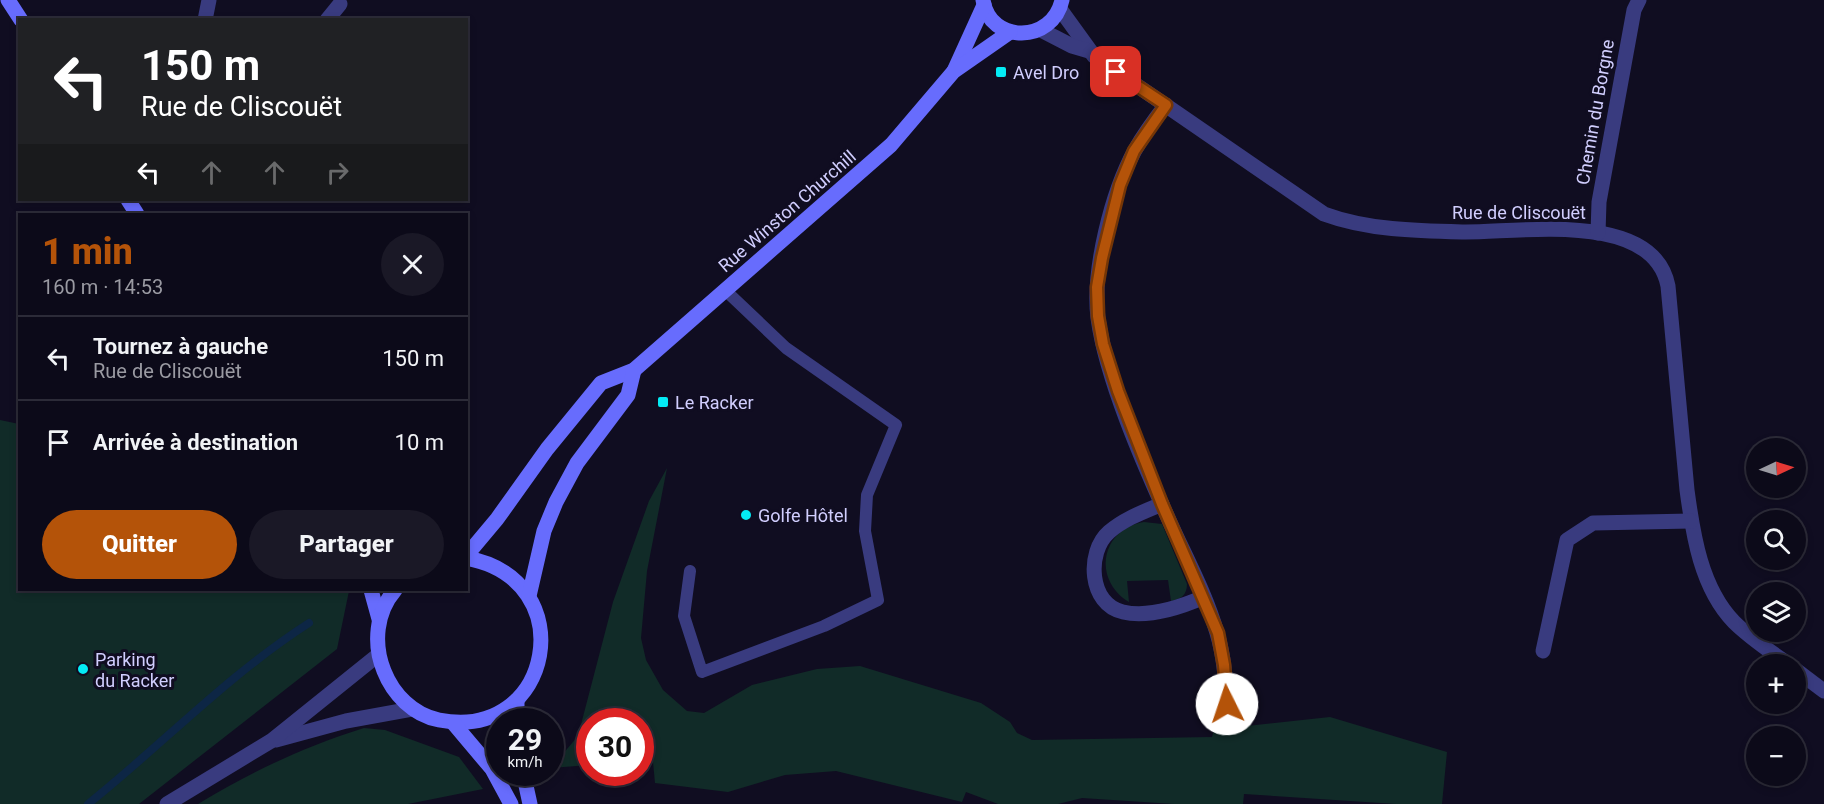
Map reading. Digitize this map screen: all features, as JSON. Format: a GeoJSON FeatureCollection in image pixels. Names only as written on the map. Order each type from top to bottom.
{"type":"FeatureCollection","features":[{"type":"Feature","properties":{"kind":"main road"},"geometry":{"type":"LineString","coordinates":[[8,0],[20,18]]}},
{"type":"Feature","properties":{"kind":"main road"},"geometry":{"type":"LineString","coordinates":[[984,3],[994,22],[1010,32],[1030,33],[1049,25],[1061,4]]}},
{"type":"Feature","properties":{"kind":"main road","name":"Rue Winston Churchill"},"geometry":{"type":"LineString","coordinates":[[954,71],[984,3]]}},
{"type":"Feature","properties":{"kind":"main road","name":"Rue Winston Churchill"},"geometry":{"type":"LineString","coordinates":[[468,555],[497,519],[547,449],[601,383],[634,369],[891,145],[954,71],[1010,32]]}},
{"type":"Feature","properties":{"kind":"main road"},"geometry":{"type":"LineString","coordinates":[[529,596],[544,531],[556,502],[577,463],[628,395],[634,369]]}},
{"type":"Feature","properties":{"kind":"main road"},"geometry":{"type":"LineString","coordinates":[[371,591],[379,619],[378,656],[389,686],[412,709],[432,719],[454,724],[488,718],[517,700],[529,685],[541,650],[542,631],[529,596],[517,581],[502,569],[468,557]]}},
{"type":"Feature","properties":{"kind":"main road"},"geometry":{"type":"LineString","coordinates":[[379,619],[394,591]]}},
{"type":"Feature","properties":{"kind":"main road"},"geometry":{"type":"LineString","coordinates":[[517,700],[517,708]]}},
{"type":"Feature","properties":{"kind":"main road"},"geometry":{"type":"LineString","coordinates":[[454,724],[492,768],[511,804]]}},
{"type":"Feature","properties":{"kind":"main road"},"geometry":{"type":"LineString","coordinates":[[526,786],[530,804]]}},
{"type":"Feature","properties":{"kind":"street"},"geometry":{"type":"LineString","coordinates":[[205,18],[209,0]]}},
{"type":"Feature","properties":{"kind":"street","name":"Chemin du Borgne"},"geometry":{"type":"LineString","coordinates":[[1598,233],[1599,202],[1632,21],[1639,0]]}},
{"type":"Feature","properties":{"kind":"street"},"geometry":{"type":"LineString","coordinates":[[329,18],[340,4]]}},
{"type":"Feature","properties":{"kind":"street","name":"Rue de Cliscouët"},"geometry":{"type":"LineString","coordinates":[[1061,4],[1089,51]]}},
{"type":"Feature","properties":{"kind":"street","name":"Rue de Cliscouët"},"geometry":{"type":"LineString","coordinates":[[1041,30],[1072,46],[1089,51],[1305,203],[1338,219],[1418,231],[1487,232],[1562,229],[1598,233],[1637,246],[1652,256],[1666,275],[1671,306],[1681,442],[1691,521],[1704,569],[1721,606],[1745,632],[1775,654]]}},
{"type":"Feature","properties":{"kind":"street"},"geometry":{"type":"LineString","coordinates":[[1166,105],[1134,151],[1120,185],[1109,224],[1097,287],[1103,344],[1118,391],[1162,504],[1218,633],[1224,665],[1228,723]]}},
{"type":"Feature","properties":{"kind":"street"},"geometry":{"type":"LineString","coordinates":[[1162,504],[1131,517],[1102,540],[1094,567],[1097,586],[1107,604],[1121,612],[1161,610],[1204,597]]}},
{"type":"Feature","properties":{"kind":"street"},"geometry":{"type":"LineString","coordinates":[[1544,651],[1567,540],[1593,523],[1691,521]]}},
{"type":"Feature","properties":{"kind":"street"},"geometry":{"type":"LineString","coordinates":[[167,804],[271,741],[378,656]]}},
{"type":"Feature","properties":{"kind":"street"},"geometry":{"type":"LineString","coordinates":[[1806,678],[1824,691]]}},
{"type":"Feature","properties":{"kind":"street"},"geometry":{"type":"LineString","coordinates":[[271,741],[346,721],[412,709]]}},
{"type":"Feature","properties":{"kind":"lane"},"geometry":{"type":"LineString","coordinates":[[690,571],[684,616],[702,672],[824,626],[878,600],[865,531],[867,495],[896,425],[786,348],[725,290]]}},
{"type":"Feature","properties":{"kind":"green space"},"geometry":{"type":"Polygon","coordinates":[[[0,420],[18,424],[18,591],[349,591],[337,649],[139,804],[0,804],[0,420]]]}},
{"type":"Feature","properties":{"kind":"green space"},"geometry":{"type":"Polygon","coordinates":[[[667,468],[647,571],[641,638],[646,660],[663,690],[687,711],[704,713],[752,685],[817,669],[860,666],[981,703],[1010,722],[1017,733],[1032,740],[1212,737],[1215,726],[1247,726],[1330,717],[1447,752],[1442,804],[1396,804],[1244,794],[1243,804],[1174,804],[1082,798],[1058,804],[998,804],[966,792],[962,802],[836,771],[785,775],[728,792],[655,783],[654,708],[585,708],[613,602],[649,501],[667,468]]]}},
{"type":"Feature","properties":{"kind":"green space"},"geometry":{"type":"Polygon","coordinates":[[[1144,522],[1162,524],[1187,584],[1185,594],[1178,599],[1171,601],[1168,580],[1127,581],[1129,602],[1117,592],[1110,581],[1106,568],[1106,556],[1111,544],[1118,534],[1144,522]]]}},
{"type":"Feature","properties":{"kind":"green space"},"geometry":{"type":"Polygon","coordinates":[[[364,728],[385,730],[459,757],[483,789],[408,804],[198,804],[279,761],[320,743],[364,728]]]}},
{"type":"Feature","properties":{"kind":"green space"},"geometry":{"type":"Polygon","coordinates":[[[576,738],[576,766],[564,767],[564,753],[576,738]]]}},
{"type":"Feature","properties":{"kind":"waterway"},"geometry":{"type":"LineString","coordinates":[[88,804],[223,687],[279,643],[309,623]]}},
{"type":"Feature","properties":{"kind":"place","name":"Avel Dro"},"geometry":{"type":"Point","coordinates":[1001,72]}},
{"type":"Feature","properties":{"kind":"place","name":"Le Racker"},"geometry":{"type":"Point","coordinates":[663,402]}},
{"type":"Feature","properties":{"kind":"place","name":"Golfe Hôtel"},"geometry":{"type":"Point","coordinates":[746,515]}},
{"type":"Feature","properties":{"kind":"place","name":"Parking du Racker"},"geometry":{"type":"Point","coordinates":[83,669]}},
{"type":"Feature","properties":{"kind":"route"},"geometry":{"type":"LineString","coordinates":[[1116,72],[1166,105],[1134,151],[1120,185],[1109,224],[1097,287],[1098,316],[1103,344],[1118,391],[1162,504],[1218,633],[1224,665],[1227,704]]}}]}
